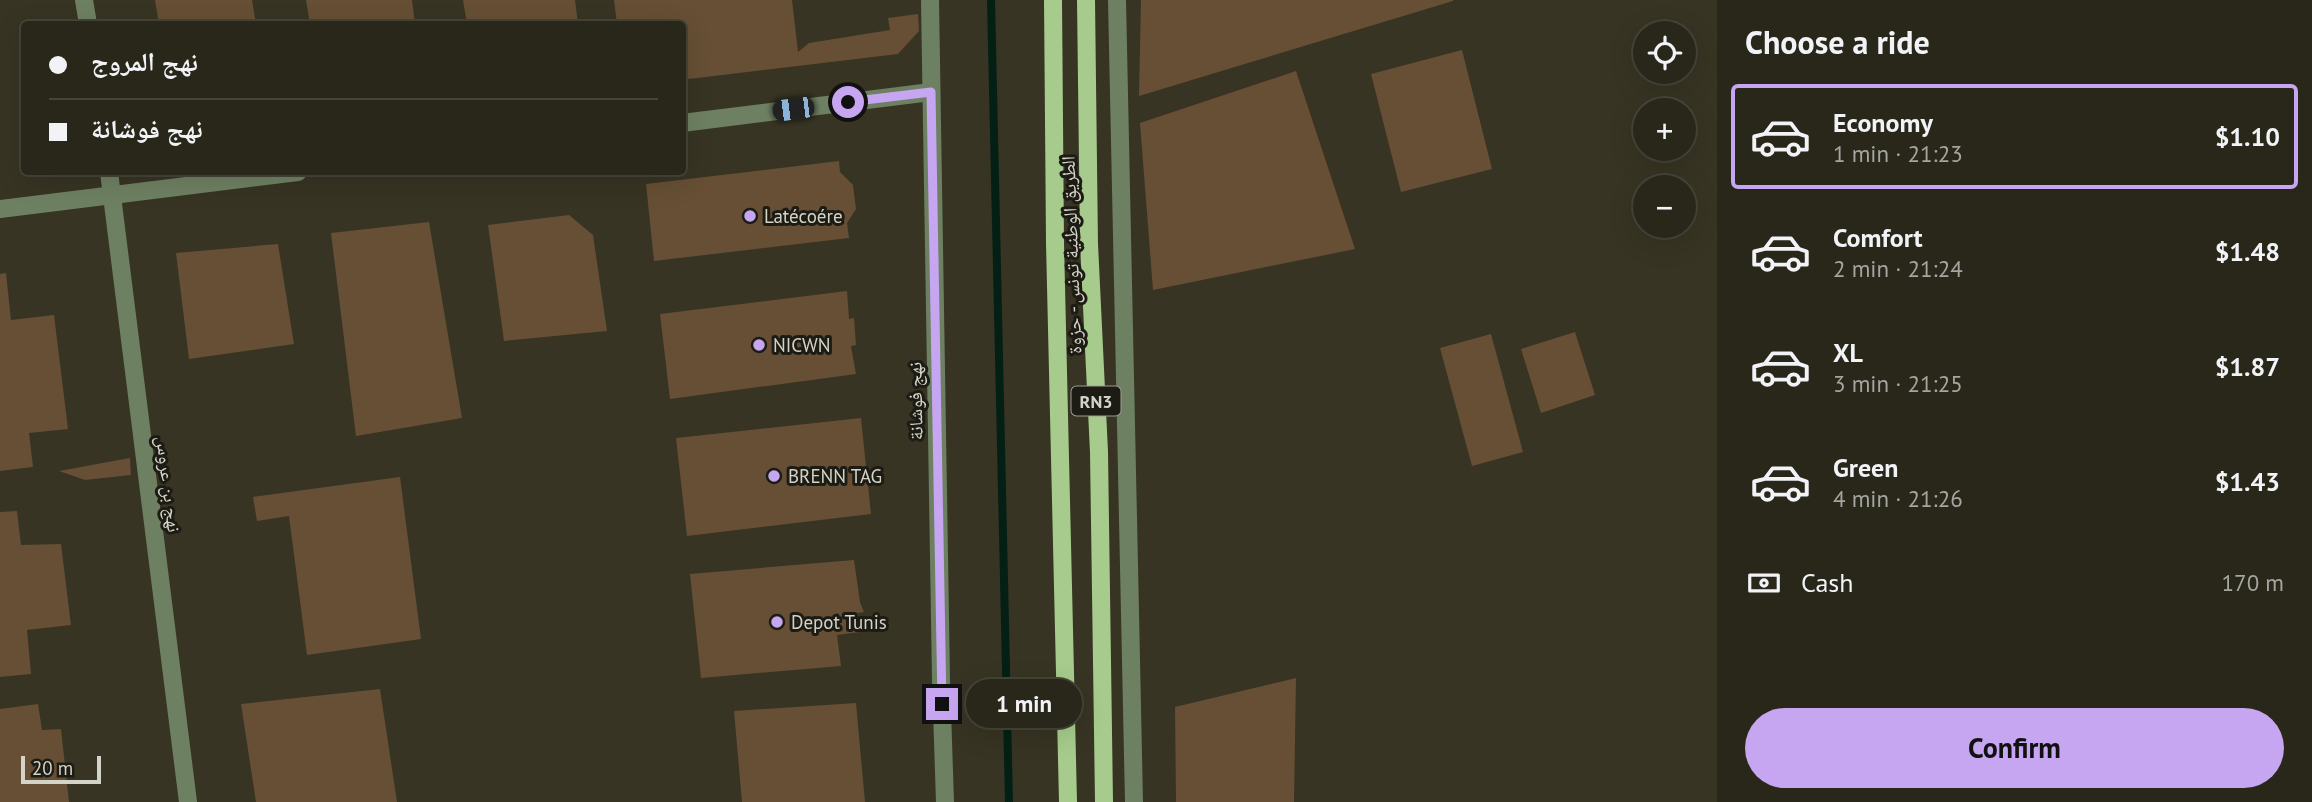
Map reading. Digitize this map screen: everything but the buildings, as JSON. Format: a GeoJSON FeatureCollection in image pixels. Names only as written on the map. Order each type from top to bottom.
{"type":"FeatureCollection","features":[{"type":"Feature","properties":{"kind":"main road","name":"الطريق الوطنية تونس - حزوة"},"geometry":{"type":"LineString","coordinates":[[1053,0],[1068,802]]}},
{"type":"Feature","properties":{"kind":"main road","name":"الطريق الوطنية تونس - حزوة"},"geometry":{"type":"LineString","coordinates":[[1086,0],[1088,244],[1099,452],[1104,802]]}},
{"type":"Feature","properties":{"kind":"street"},"geometry":{"type":"LineString","coordinates":[[84,0],[88,21]]}},
{"type":"Feature","properties":{"kind":"street","name":"نهج فوشانة"},"geometry":{"type":"LineString","coordinates":[[930,0],[945,802]]}},
{"type":"Feature","properties":{"kind":"street"},"geometry":{"type":"LineString","coordinates":[[1117,0],[1121,295],[1134,802]]}},
{"type":"Feature","properties":{"kind":"street"},"geometry":{"type":"LineString","coordinates":[[686,123],[931,92]]}},
{"type":"Feature","properties":{"kind":"street","name":"نهج بن عروس"},"geometry":{"type":"LineString","coordinates":[[109,175],[188,802]]}},
{"type":"Feature","properties":{"kind":"street"},"geometry":{"type":"LineString","coordinates":[[0,209],[274,175]]}},
{"type":"Feature","properties":{"kind":"waterway"},"geometry":{"type":"LineString","coordinates":[[991,0],[1009,802]]}},
{"type":"Feature","properties":{"kind":"place","name":"Latécoére"},"geometry":{"type":"Point","coordinates":[750,216]}},
{"type":"Feature","properties":{"kind":"place","name":"NICWN"},"geometry":{"type":"Point","coordinates":[759,345]}},
{"type":"Feature","properties":{"kind":"place","name":"BRENN TAG"},"geometry":{"type":"Point","coordinates":[774,476]}},
{"type":"Feature","properties":{"kind":"place","name":"Depot Tunis"},"geometry":{"type":"Point","coordinates":[777,622]}},
{"type":"Feature","properties":{"kind":"route"},"geometry":{"type":"LineString","coordinates":[[848,102],[931,92],[942,704]]}}]}
